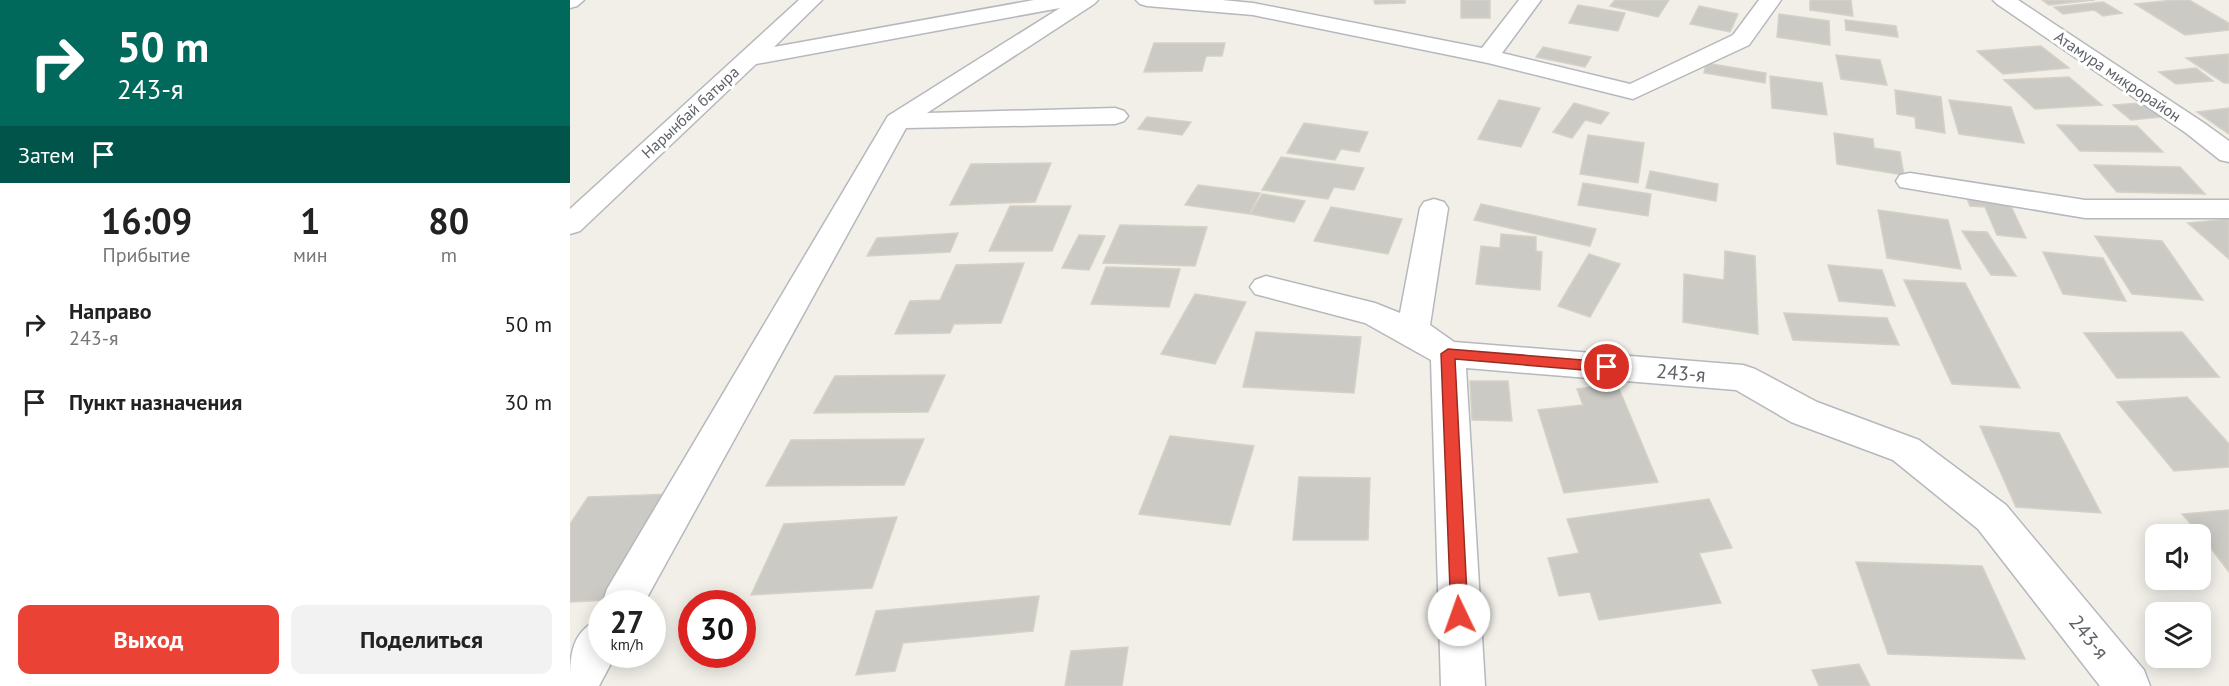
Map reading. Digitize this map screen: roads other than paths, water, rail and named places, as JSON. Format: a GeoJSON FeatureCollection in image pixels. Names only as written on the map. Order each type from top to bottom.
{"type":"FeatureCollection","features":[{"type":"Feature","properties":{"kind":"street","name":"Нарынбай батыра"},"geometry":{"type":"LineString","coordinates":[[570,225],[811,0]]}},
{"type":"Feature","properties":{"kind":"street"},"geometry":{"type":"LineString","coordinates":[[748,58],[1069,0]]}},
{"type":"Feature","properties":{"kind":"street"},"geometry":{"type":"LineString","coordinates":[[629,590],[897,121],[1087,0]]}},
{"type":"Feature","properties":{"kind":"street"},"geometry":{"type":"LineString","coordinates":[[1147,0],[1253,9],[1488,56],[1633,92],[1741,40],[1770,0]]}},
{"type":"Feature","properties":{"kind":"street"},"geometry":{"type":"LineString","coordinates":[[1488,56],[1530,0]]}},
{"type":"Feature","properties":{"kind":"street","name":"Атамура микрорайон"},"geometry":{"type":"LineString","coordinates":[[2004,0],[2195,128],[2229,154]]}},
{"type":"Feature","properties":{"kind":"street"},"geometry":{"type":"LineString","coordinates":[[897,121],[1115,116]]}},
{"type":"Feature","properties":{"kind":"street"},"geometry":{"type":"LineString","coordinates":[[1910,181],[2085,209],[2229,209]]}},
{"type":"Feature","properties":{"kind":"street"},"geometry":{"type":"LineString","coordinates":[[1434,208],[1413,328],[1448,354]]}},
{"type":"Feature","properties":{"kind":"street"},"geometry":{"type":"LineString","coordinates":[[1266,287],[1375,314],[1448,354]]}},
{"type":"Feature","properties":{"kind":"street"},"geometry":{"type":"LineString","coordinates":[[1448,354],[1462,686]]}},
{"type":"Feature","properties":{"kind":"street","name":"243-я"},"geometry":{"type":"LineString","coordinates":[[1448,354],[1743,378],[1804,412],[1905,450],[1992,517],[2128,686]]}},
{"type":"Feature","properties":{"kind":"street"},"geometry":{"type":"LineString","coordinates":[[574,686],[588,662]]}}]}
